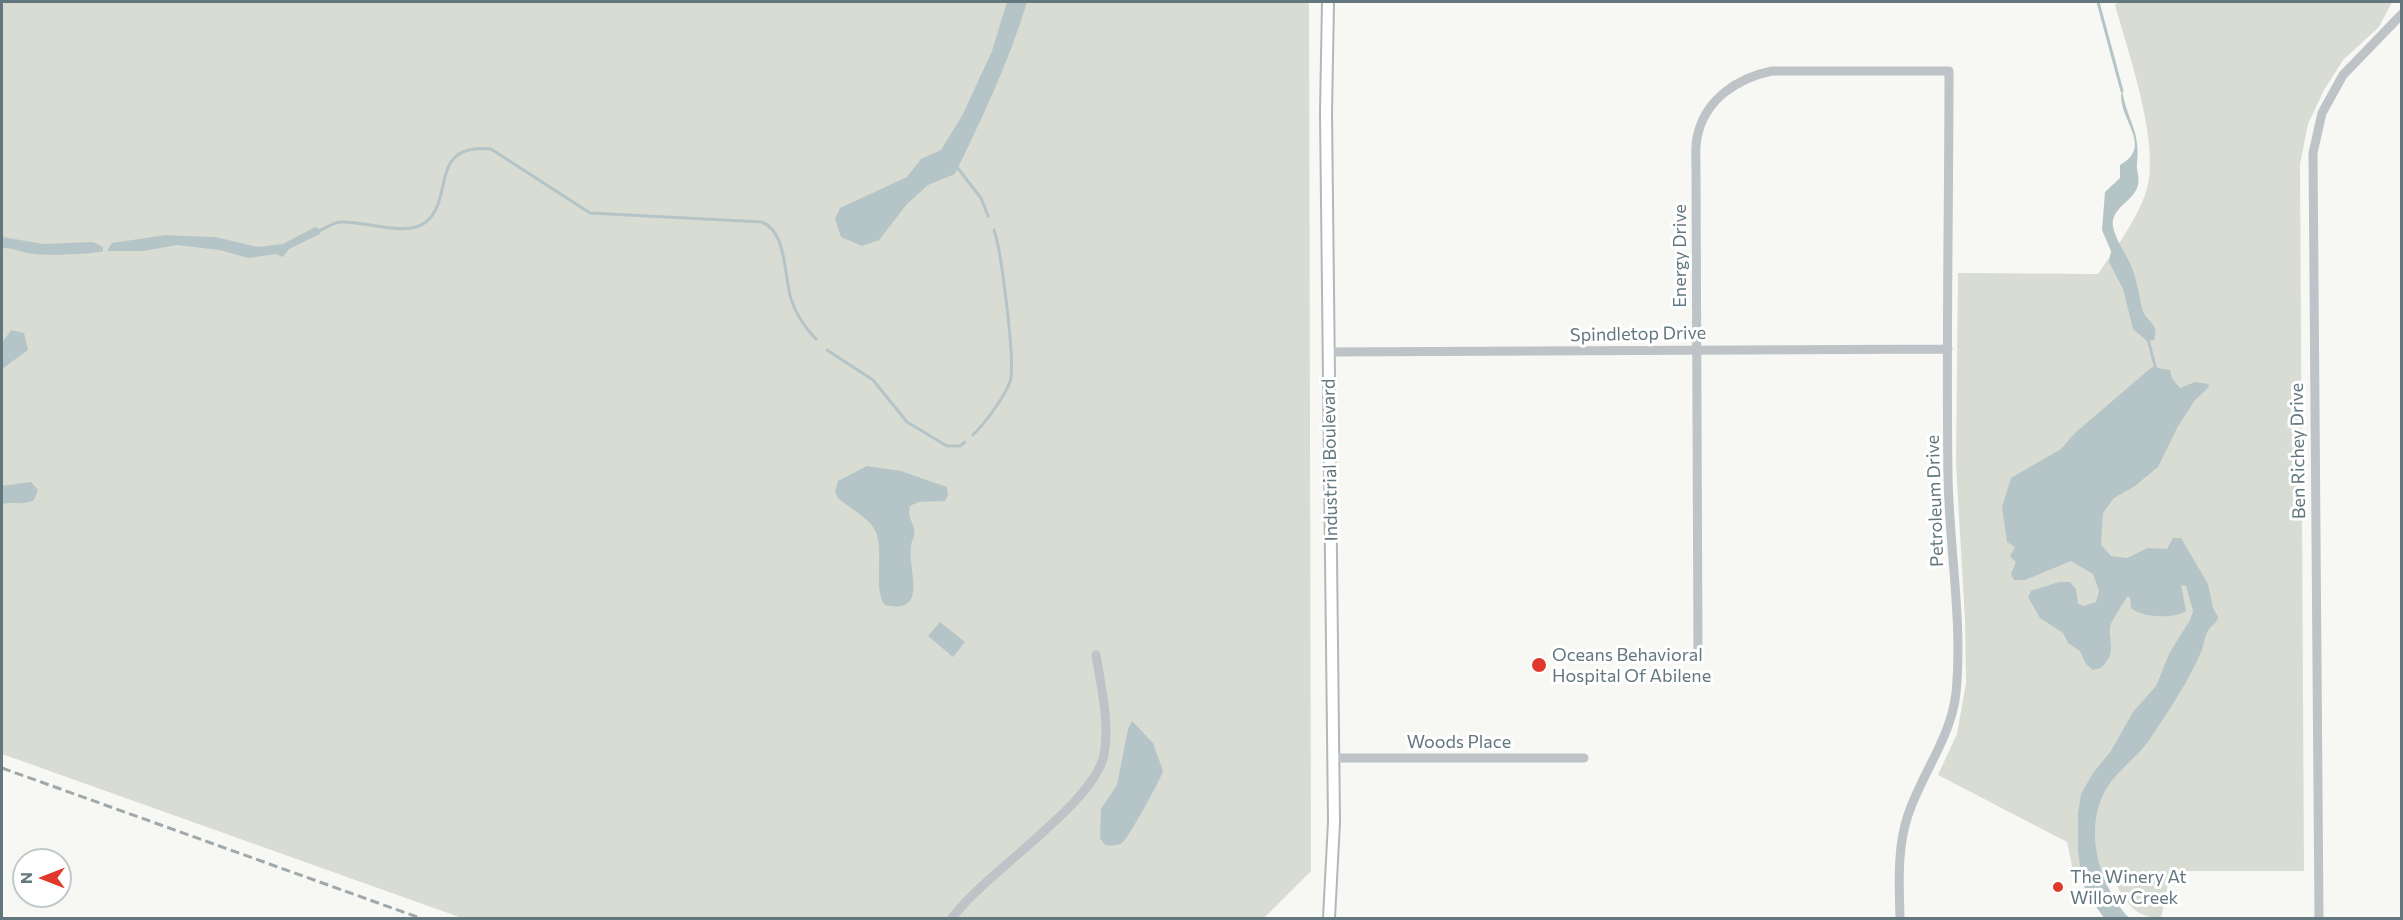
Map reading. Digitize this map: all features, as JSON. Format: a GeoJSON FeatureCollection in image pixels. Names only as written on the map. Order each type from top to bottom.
{"type":"FeatureCollection","features":[{"type":"Feature","properties":{"kind":"main road","name":"Industrial Boulevard"},"geometry":{"type":"LineString","coordinates":[[1328,2],[1334,758],[1334,822],[1329,918]]}},
{"type":"Feature","properties":{"kind":"street","name":"Ben Richey Drive"},"geometry":{"type":"LineString","coordinates":[[2319,918],[2313,153],[2322,113],[2343,75],[2402,14]]}},
{"type":"Feature","properties":{"kind":"street","name":"Energy Drive"},"geometry":{"type":"LineString","coordinates":[[1698,659],[1697,138],[1703,119],[1715,102],[1749,75],[1772,71],[1949,71]]}},
{"type":"Feature","properties":{"kind":"street","name":"Petroleum Drive"},"geometry":{"type":"LineString","coordinates":[[1900,918],[1899,872],[1907,817],[1918,787],[1938,753],[1956,696],[1958,647],[1948,478],[1949,71]]}},
{"type":"Feature","properties":{"kind":"street","name":"Spindletop Drive"},"geometry":{"type":"LineString","coordinates":[[1329,352],[1948,349]]}},
{"type":"Feature","properties":{"kind":"street"},"geometry":{"type":"LineString","coordinates":[[952,918],[988,880],[1070,805],[1100,769],[1105,737],[1096,655]]}},
{"type":"Feature","properties":{"kind":"street","name":"Woods Place"},"geometry":{"type":"LineString","coordinates":[[1334,758],[1584,758]]}},
{"type":"Feature","properties":{"kind":"shaded area"},"geometry":{"type":"Polygon","coordinates":[[[2,2],[1309,2],[1311,871],[1264,918],[462,918],[2,754],[2,2]]]}},
{"type":"Feature","properties":{"kind":"shaded area"},"geometry":{"type":"Polygon","coordinates":[[[1007,2],[1027,2],[985,111],[955,174],[928,185],[907,204],[879,240],[862,246],[841,237],[835,219],[840,208],[907,177],[921,159],[941,150],[963,114],[992,51],[1007,2]]]}},
{"type":"Feature","properties":{"kind":"shaded area"},"geometry":{"type":"Polygon","coordinates":[[[2119,2],[2392,2],[2379,27],[2343,60],[2324,90],[2308,124],[2300,164],[2304,871],[2171,871],[2161,918],[2151,917],[2135,910],[2124,898],[2110,874],[2074,875],[2067,842],[1938,775],[1957,734],[1966,683],[1965,620],[1956,464],[1958,273],[2098,274],[2130,226],[2145,195],[2150,153],[2142,101],[2115,5],[2119,2]]]}},
{"type":"Feature","properties":{"kind":"shaded area"},"geometry":{"type":"Polygon","coordinates":[[[2122,89],[2137,142],[2138,182],[2136,191],[2115,214],[2113,227],[2132,268],[2143,312],[2154,326],[2156,334],[2154,340],[2147,341],[2133,329],[2123,289],[2109,262],[2111,251],[2102,230],[2105,192],[2120,178],[2120,165],[2130,157],[2135,149],[2135,140],[2121,100],[2122,89]]]}},
{"type":"Feature","properties":{"kind":"shaded area"},"geometry":{"type":"Polygon","coordinates":[[[315,227],[318,228],[320,234],[289,249],[283,257],[276,254],[249,258],[219,250],[177,245],[144,251],[107,251],[112,243],[166,235],[215,237],[258,247],[283,244],[315,227]]]}},
{"type":"Feature","properties":{"kind":"shaded area"},"geometry":{"type":"Polygon","coordinates":[[[2,237],[44,244],[93,242],[103,247],[103,251],[48,255],[30,253],[2,248],[2,237]]]}},
{"type":"Feature","properties":{"kind":"shaded area"},"geometry":{"type":"Polygon","coordinates":[[[11,330],[24,333],[28,350],[2,369],[2,343],[11,330]]]}},
{"type":"Feature","properties":{"kind":"shaded area"},"geometry":{"type":"Polygon","coordinates":[[[2152,367],[2170,370],[2172,378],[2180,388],[2195,382],[2208,384],[2209,387],[2195,400],[2177,428],[2158,467],[2135,486],[2114,498],[2103,513],[2101,545],[2111,556],[2127,558],[2148,548],[2167,549],[2173,538],[2181,538],[2208,584],[2213,608],[2218,617],[2209,629],[2196,663],[2170,708],[2146,745],[2110,783],[2101,799],[2096,817],[2097,853],[2109,888],[2129,918],[2104,918],[2088,895],[2082,881],[2078,851],[2078,813],[2081,794],[2093,773],[2111,751],[2133,712],[2156,686],[2170,652],[2193,611],[2186,586],[2181,585],[2186,611],[2181,614],[2166,616],[2143,614],[2131,608],[2130,597],[2127,597],[2110,627],[2111,652],[2109,657],[2101,668],[2093,670],[2086,664],[2080,651],[2068,643],[2063,633],[2040,618],[2028,597],[2031,591],[2059,582],[2070,582],[2076,589],[2078,604],[2084,606],[2096,602],[2099,591],[2093,574],[2071,561],[2025,580],[2014,580],[2011,574],[2016,562],[2010,556],[2015,547],[2007,542],[2002,507],[2011,478],[2061,449],[2075,433],[2152,367]]]}},
{"type":"Feature","properties":{"kind":"shaded area"},"geometry":{"type":"Polygon","coordinates":[[[867,466],[901,471],[947,487],[948,495],[945,501],[918,502],[910,506],[909,515],[914,531],[911,547],[913,589],[912,597],[907,604],[885,605],[881,599],[876,532],[864,518],[838,498],[835,492],[838,481],[867,466]]]}},
{"type":"Feature","properties":{"kind":"shaded area"},"geometry":{"type":"Polygon","coordinates":[[[31,482],[38,490],[34,500],[26,503],[2,504],[2,486],[31,482]]]}},
{"type":"Feature","properties":{"kind":"shaded area"},"geometry":{"type":"Polygon","coordinates":[[[940,622],[965,642],[953,657],[928,636],[940,622]]]}},
{"type":"Feature","properties":{"kind":"shaded area"},"geometry":{"type":"Polygon","coordinates":[[[1132,721],[1153,743],[1163,771],[1145,808],[1123,842],[1112,846],[1105,845],[1100,838],[1101,809],[1117,785],[1128,729],[1132,721]]]}},
{"type":"Feature","properties":{"kind":"waterway"},"geometry":{"type":"LineString","coordinates":[[2098,2],[2122,91]]}},
{"type":"Feature","properties":{"kind":"waterway"},"geometry":{"type":"LineString","coordinates":[[319,231],[340,222],[396,229],[418,227],[435,212],[450,163],[458,154],[471,149],[491,149],[590,213],[762,222],[776,235],[783,256],[793,305],[816,339]]}},
{"type":"Feature","properties":{"kind":"waterway"},"geometry":{"type":"LineString","coordinates":[[956,166],[981,198],[988,216]]}},
{"type":"Feature","properties":{"kind":"waterway"},"geometry":{"type":"LineString","coordinates":[[973,435],[989,417],[1010,382],[1011,353],[1007,306],[994,230]]}},
{"type":"Feature","properties":{"kind":"waterway"},"geometry":{"type":"LineString","coordinates":[[2148,339],[2156,370]]}},
{"type":"Feature","properties":{"kind":"waterway"},"geometry":{"type":"LineString","coordinates":[[827,350],[873,380],[907,422],[947,446],[960,446],[965,442]]}},
{"type":"Feature","properties":{"kind":"railway"},"geometry":{"type":"LineString","coordinates":[[2,768],[420,918]]}},
{"type":"Feature","properties":{"kind":"place","name":"Oceans Behavioral Hospital Of Abilene"},"geometry":{"type":"Point","coordinates":[1539,665]}},
{"type":"Feature","properties":{"kind":"place","name":"The Winery At Willow Creek"},"geometry":{"type":"Point","coordinates":[2058,887]}}]}
